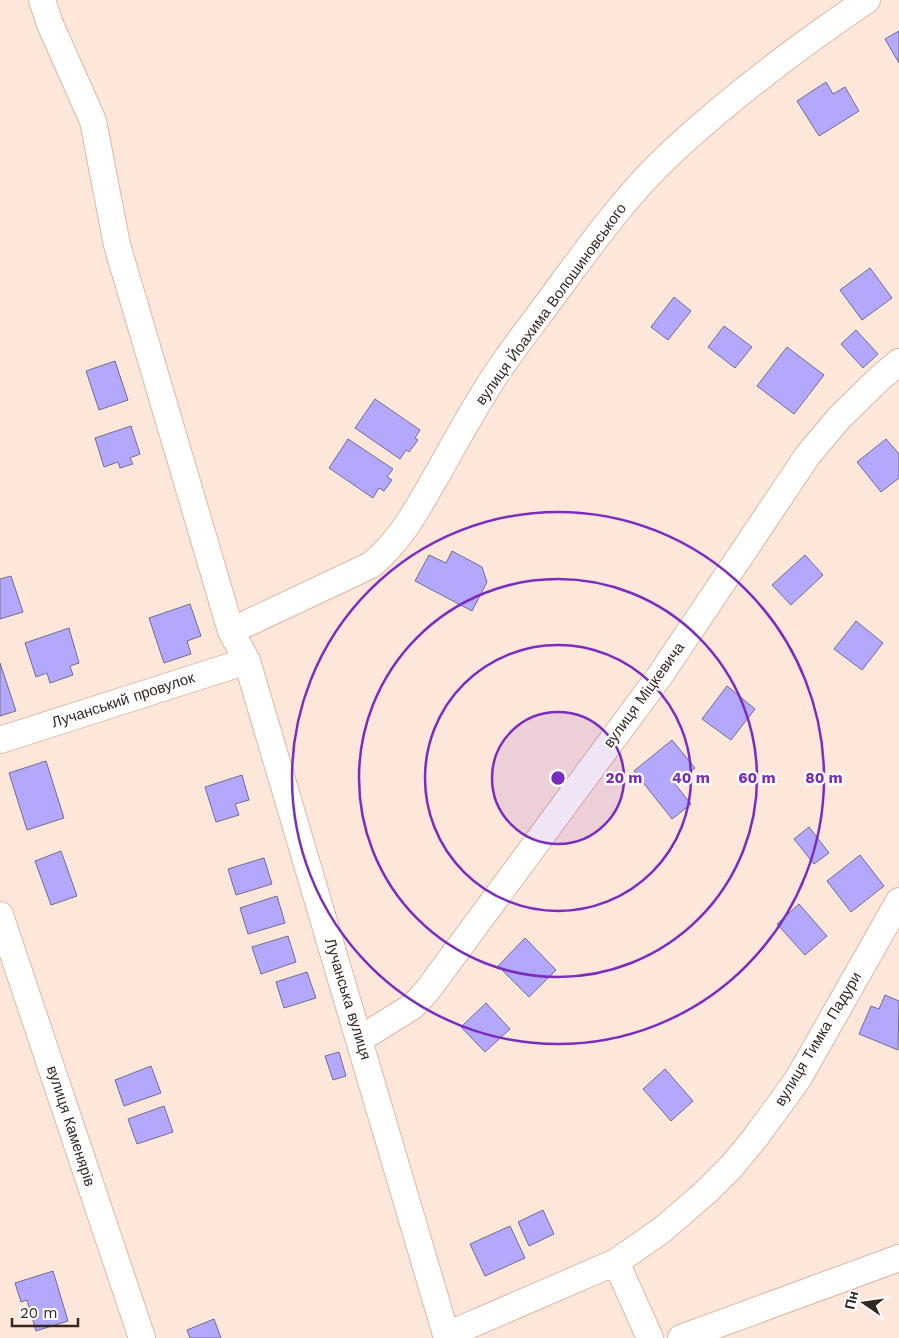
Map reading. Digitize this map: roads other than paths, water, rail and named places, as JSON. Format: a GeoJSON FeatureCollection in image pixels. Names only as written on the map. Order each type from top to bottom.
{"type":"FeatureCollection","features":[{"type":"Feature","properties":{"kind":"street","name":"Лучанська вулиця"},"geometry":{"type":"LineString","coordinates":[[42,0],[50,24],[93,121],[117,244],[232,631],[247,661],[447,1336]]}},
{"type":"Feature","properties":{"kind":"street","name":"вулиця Йоахима Волошиновського"},"geometry":{"type":"LineString","coordinates":[[232,631],[371,565],[386,552],[401,536],[418,509],[498,370],[596,237],[631,194],[671,153],[707,121],[799,47],[868,0]]}},
{"type":"Feature","properties":{"kind":"street","name":"вулиця Міцкевича"},"geometry":{"type":"LineString","coordinates":[[360,1039],[413,1006],[427,991],[661,674],[808,455],[839,418],[899,362]]}},
{"type":"Feature","properties":{"kind":"street","name":"Лучанський провулок"},"geometry":{"type":"LineString","coordinates":[[0,740],[247,661]]}},
{"type":"Feature","properties":{"kind":"street","name":"вулиця Тимка Падури"},"geometry":{"type":"LineString","coordinates":[[447,1336],[616,1262],[640,1247],[684,1213],[731,1167],[755,1138],[798,1079],[899,901]]}},
{"type":"Feature","properties":{"kind":"street","name":"вулиця Каменярів"},"geometry":{"type":"LineString","coordinates":[[0,914],[142,1338]]}},
{"type":"Feature","properties":{"kind":"street"},"geometry":{"type":"LineString","coordinates":[[681,1338],[899,1258]]}},
{"type":"Feature","properties":{"kind":"street"},"geometry":{"type":"LineString","coordinates":[[616,1262],[650,1338]]}}]}
